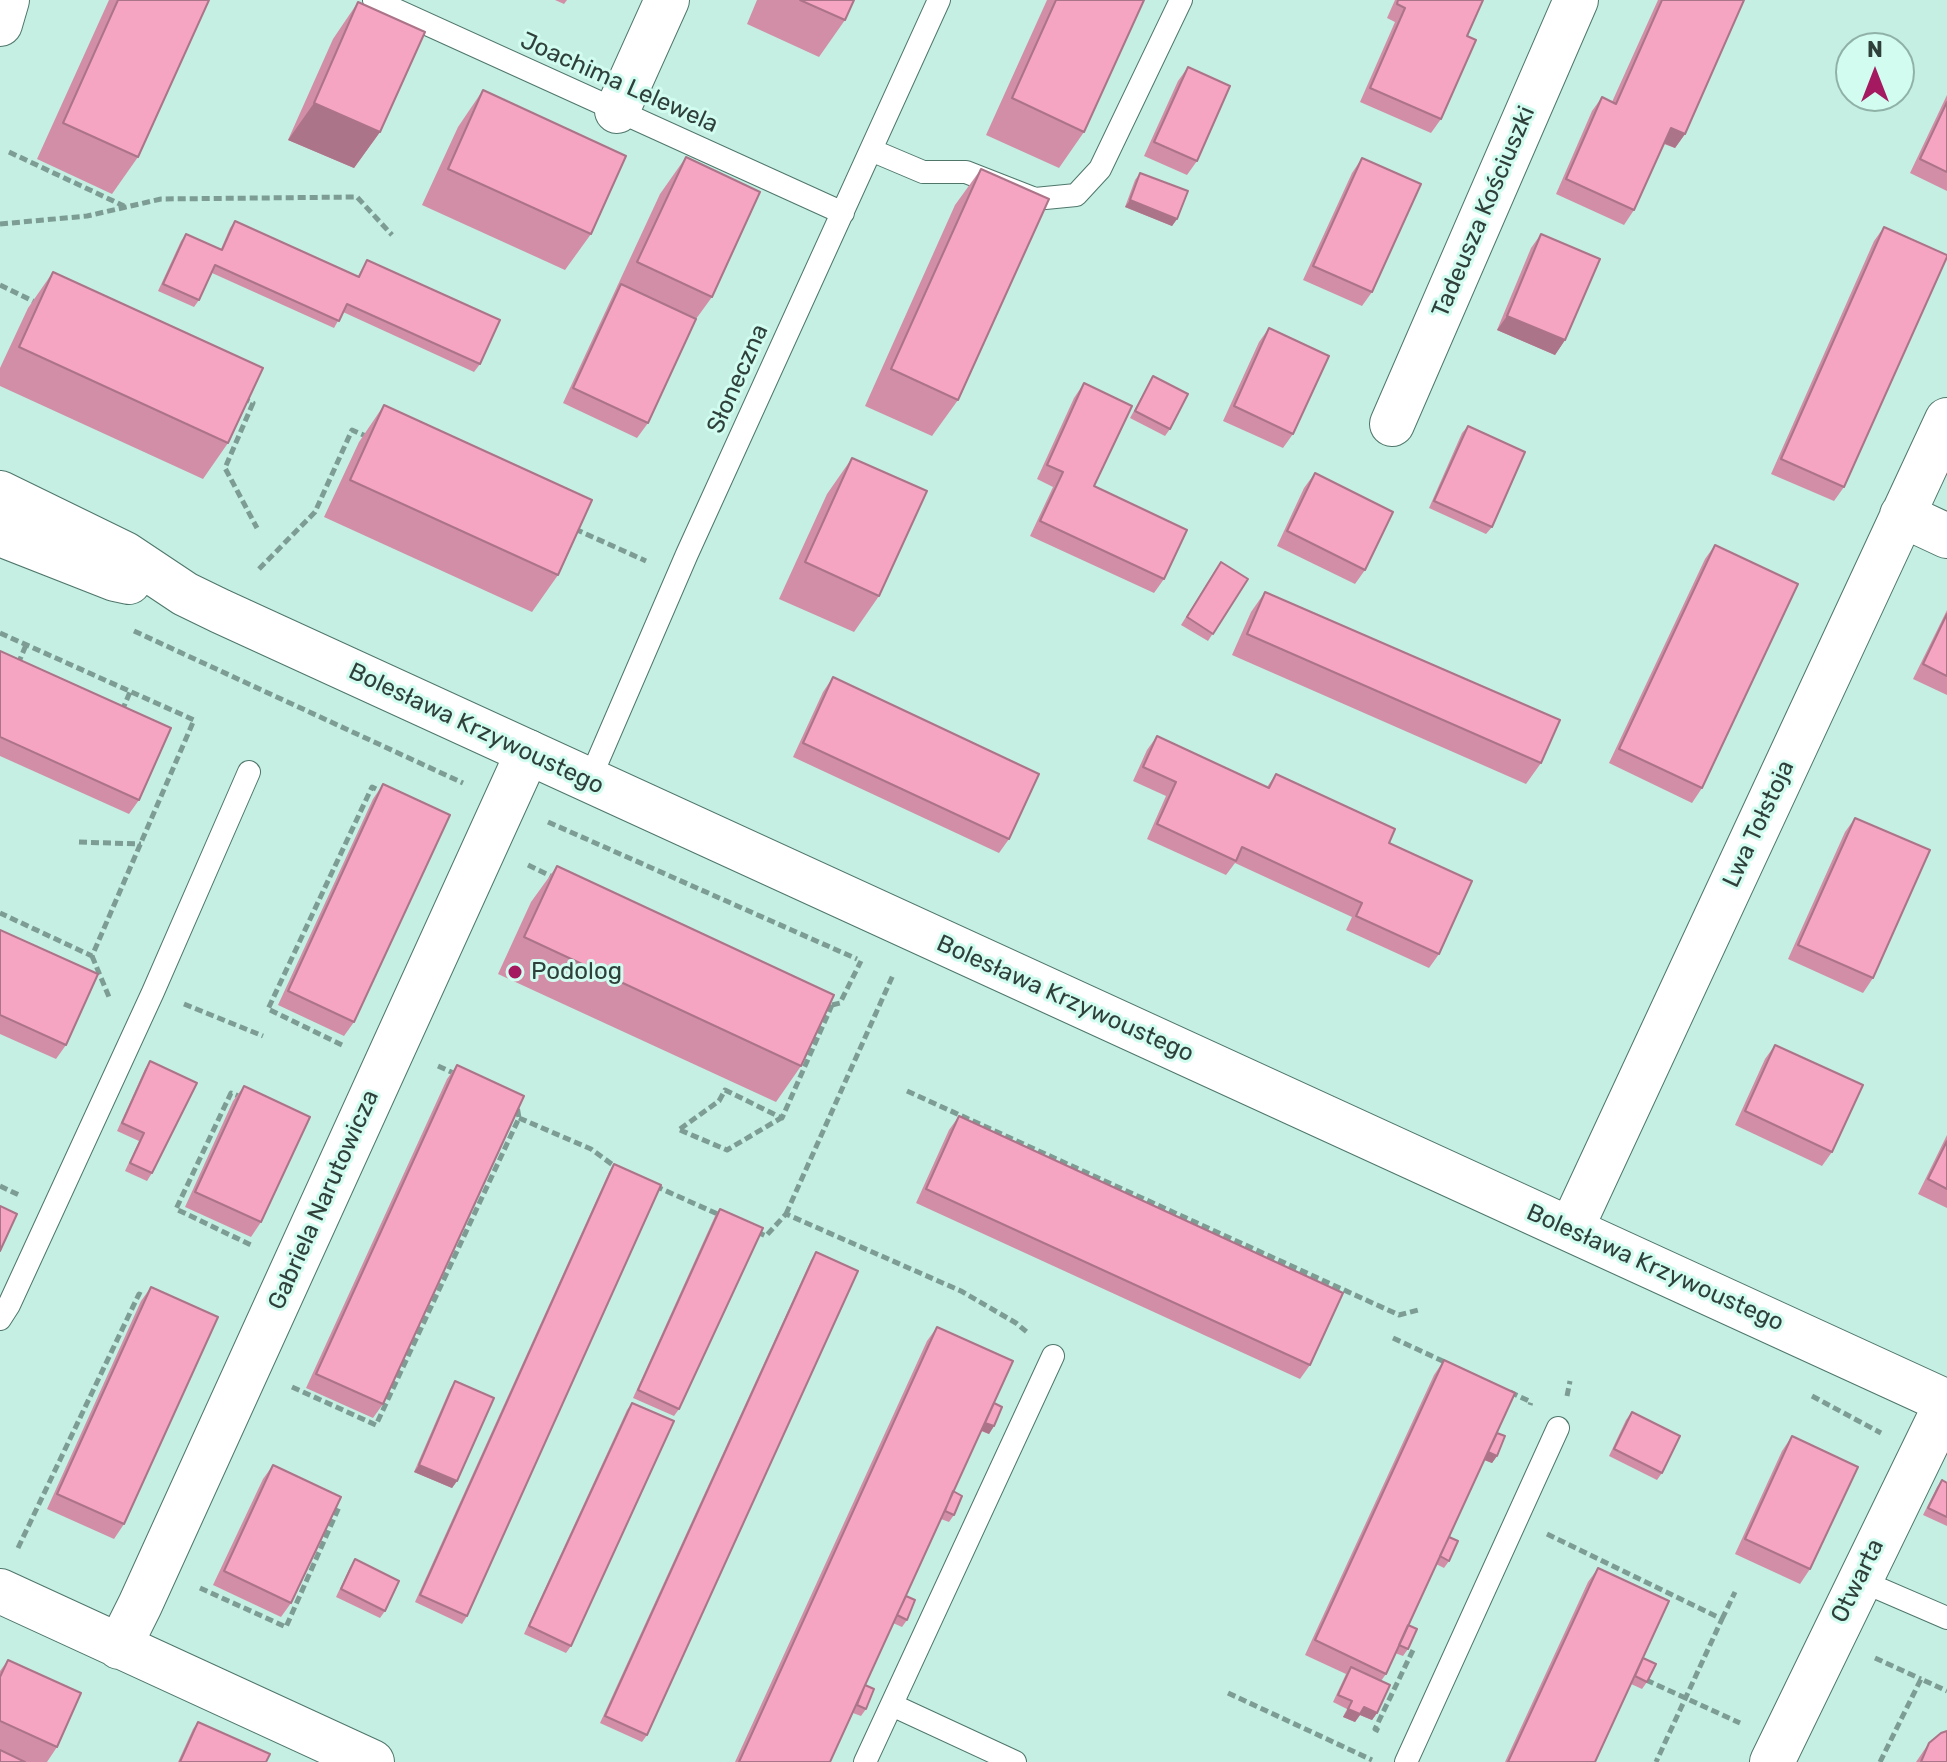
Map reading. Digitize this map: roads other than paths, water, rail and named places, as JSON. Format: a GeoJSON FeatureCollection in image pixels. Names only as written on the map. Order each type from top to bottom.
{"type":"FeatureCollection","features":[{"type":"Feature","properties":{"kind":"street"},"geometry":{"type":"LineString","coordinates":[[0,24],[7,0]]}},
{"type":"Feature","properties":{"kind":"street"},"geometry":{"type":"LineString","coordinates":[[617,111],[667,0]]}},
{"type":"Feature","properties":{"kind":"street","name":"Tadeusza Kościuszki"},"geometry":{"type":"LineString","coordinates":[[1392,424],[1576,0]]}},
{"type":"Feature","properties":{"kind":"street","name":"Lwa Tołstoja"},"geometry":{"type":"LineString","coordinates":[[1571,1229],[1947,420]]}},
{"type":"Feature","properties":{"kind":"street","name":"Bolesława Krzywoustego"},"geometry":{"type":"LineString","coordinates":[[0,493],[125,554],[185,594],[1947,1402]]}},
{"type":"Feature","properties":{"kind":"street"},"geometry":{"type":"LineString","coordinates":[[1902,515],[1947,536]]}},
{"type":"Feature","properties":{"kind":"street","name":"Bolesława Krzywoustego"},"geometry":{"type":"LineString","coordinates":[[0,534],[115,579],[185,594]]}},
{"type":"Feature","properties":{"kind":"street","name":"Gabriela Narutowicza"},"geometry":{"type":"LineString","coordinates":[[119,1647],[528,752]]}},
{"type":"Feature","properties":{"kind":"street","name":"Otwarta"},"geometry":{"type":"LineString","coordinates":[[1777,1752],[1947,1402]]}},
{"type":"Feature","properties":{"kind":"street"},"geometry":{"type":"LineString","coordinates":[[0,1591],[372,1762]]}},
{"type":"Feature","properties":{"kind":"lane","name":"Joachima Lelewela"},"geometry":{"type":"LineString","coordinates":[[374,0],[843,213]]}},
{"type":"Feature","properties":{"kind":"lane","name":"Słoneczna"},"geometry":{"type":"LineString","coordinates":[[589,781],[694,539],[939,0]]}},
{"type":"Feature","properties":{"kind":"lane"},"geometry":{"type":"LineString","coordinates":[[871,150],[923,172],[966,172],[1035,199],[1076,195],[1100,169],[1181,0]]}},
{"type":"Feature","properties":{"kind":"lane"},"geometry":{"type":"LineString","coordinates":[[0,1319],[153,992],[249,772]]}},
{"type":"Feature","properties":{"kind":"lane"},"geometry":{"type":"LineString","coordinates":[[865,1762],[1053,1356]]}},
{"type":"Feature","properties":{"kind":"lane"},"geometry":{"type":"LineString","coordinates":[[1409,1754],[1558,1428]]}},
{"type":"Feature","properties":{"kind":"lane"},"geometry":{"type":"LineString","coordinates":[[1859,1580],[1947,1618]]}},
{"type":"Feature","properties":{"kind":"lane"},"geometry":{"type":"LineString","coordinates":[[892,1705],[1015,1762]]}},
{"type":"Feature","properties":{"kind":"place","name":"Podolog"},"geometry":{"type":"Point","coordinates":[515,972]}}]}
